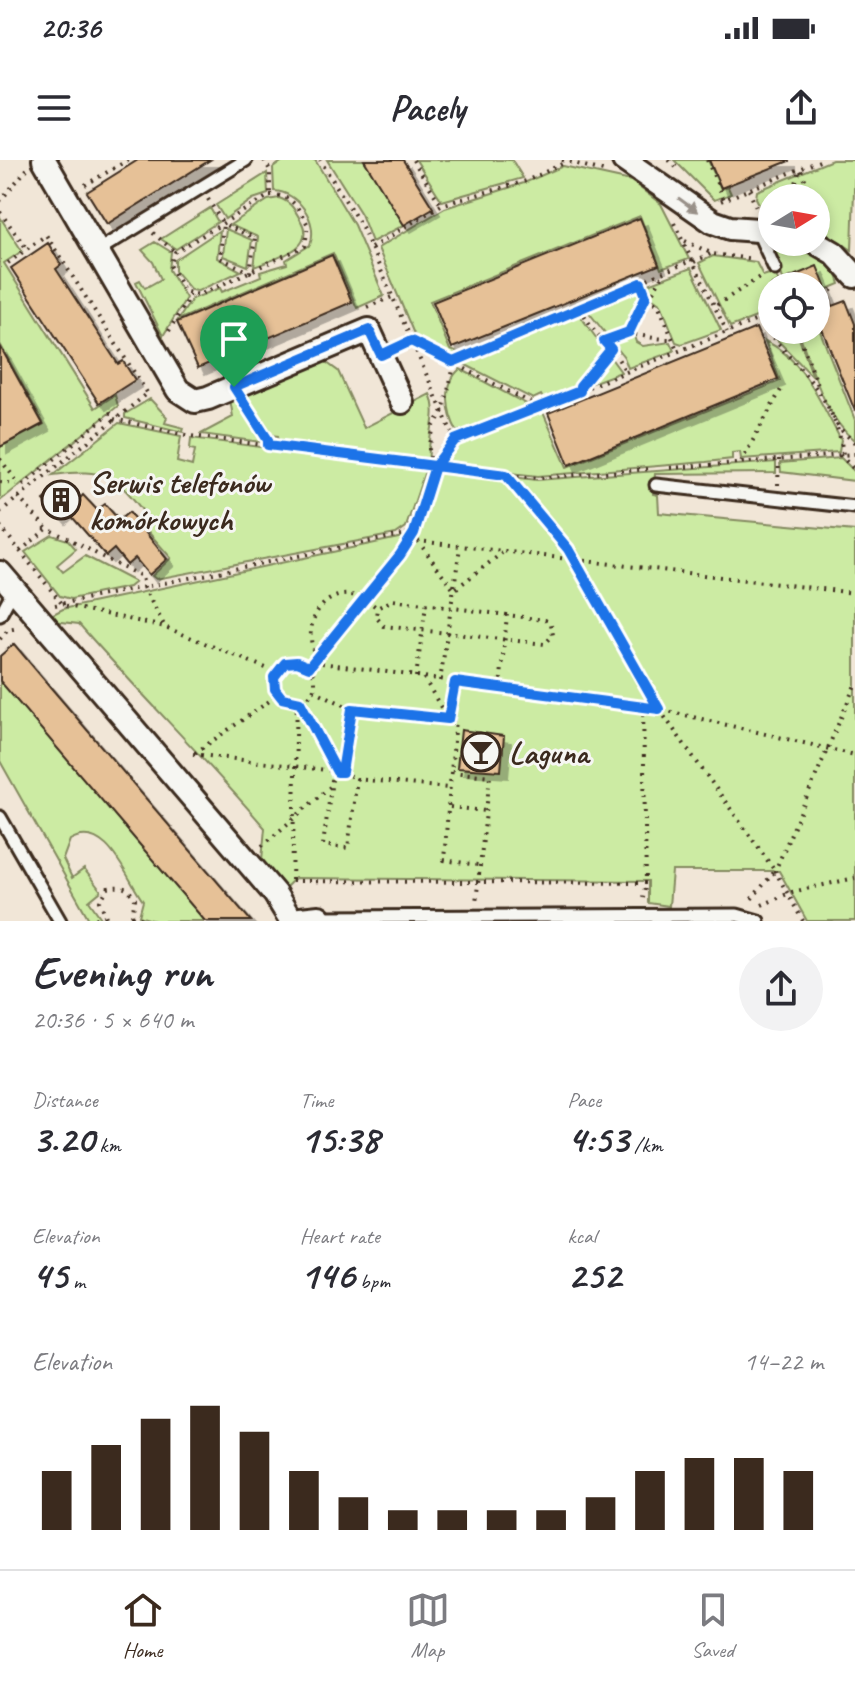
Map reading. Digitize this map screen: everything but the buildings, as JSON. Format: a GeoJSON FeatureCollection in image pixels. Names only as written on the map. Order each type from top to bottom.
{"type":"FeatureCollection","features":[{"type":"Feature","properties":{"kind":"street"},"geometry":{"type":"LineString","coordinates":[[44,160],[178,390],[195,401],[369,330],[402,402]]}},
{"type":"Feature","properties":{"kind":"street"},"geometry":{"type":"LineString","coordinates":[[618,167],[713,222],[730,228],[758,225]]}},
{"type":"Feature","properties":{"kind":"street"},"geometry":{"type":"LineString","coordinates":[[830,247],[851,280]]}},
{"type":"Feature","properties":{"kind":"street"},"geometry":{"type":"LineString","coordinates":[[7,582],[245,860],[291,920],[319,917]]}},
{"type":"Feature","properties":{"kind":"lane"},"geometry":{"type":"LineString","coordinates":[[97,251],[246,160]]}},
{"type":"Feature","properties":{"kind":"lane"},"geometry":{"type":"LineString","coordinates":[[771,256],[775,269]]}},
{"type":"Feature","properties":{"kind":"lane"},"geometry":{"type":"LineString","coordinates":[[656,485],[855,507]]}},
{"type":"Feature","properties":{"kind":"lane"},"geometry":{"type":"LineString","coordinates":[[0,615],[7,582]]}},
{"type":"Feature","properties":{"kind":"lane"},"geometry":{"type":"LineString","coordinates":[[0,817],[60,921]]}},
{"type":"Feature","properties":{"kind":"lane"},"geometry":{"type":"LineString","coordinates":[[319,917],[737,915],[758,921]]}},
{"type":"Feature","properties":{"kind":"path"},"geometry":{"type":"LineString","coordinates":[[0,201],[35,160]]}},
{"type":"Feature","properties":{"kind":"path"},"geometry":{"type":"LineString","coordinates":[[89,183],[128,160]]}},
{"type":"Feature","properties":{"kind":"path"},"geometry":{"type":"LineString","coordinates":[[264,160],[270,170],[270,195]]}},
{"type":"Feature","properties":{"kind":"path"},"geometry":{"type":"LineString","coordinates":[[320,160],[371,248],[455,440]]}},
{"type":"Feature","properties":{"kind":"path"},"geometry":{"type":"LineString","coordinates":[[413,160],[441,205]]}},
{"type":"Feature","properties":{"kind":"path"},"geometry":{"type":"LineString","coordinates":[[669,160],[681,171]]}},
{"type":"Feature","properties":{"kind":"path"},"geometry":{"type":"LineString","coordinates":[[707,160],[724,200]]}},
{"type":"Feature","properties":{"kind":"path"},"geometry":{"type":"LineString","coordinates":[[714,204],[822,160]]}},
{"type":"Feature","properties":{"kind":"path"},"geometry":{"type":"LineString","coordinates":[[371,248],[441,205],[526,181],[563,162],[618,167]]}},
{"type":"Feature","properties":{"kind":"path"},"geometry":{"type":"LineString","coordinates":[[796,184],[800,169]]}},
{"type":"Feature","properties":{"kind":"path"},"geometry":{"type":"LineString","coordinates":[[800,169],[808,184]]}},
{"type":"Feature","properties":{"kind":"path"},"geometry":{"type":"LineString","coordinates":[[201,188],[223,224],[255,238],[250,272]]}},
{"type":"Feature","properties":{"kind":"path"},"geometry":{"type":"LineString","coordinates":[[749,190],[758,212]]}},
{"type":"Feature","properties":{"kind":"path"},"geometry":{"type":"LineString","coordinates":[[270,195],[289,198],[295,203],[308,225],[308,240],[299,251],[199,295],[190,295],[174,275],[171,258],[175,252],[270,195]]}},
{"type":"Feature","properties":{"kind":"path"},"geometry":{"type":"LineString","coordinates":[[0,212],[27,249]]}},
{"type":"Feature","properties":{"kind":"path"},"geometry":{"type":"LineString","coordinates":[[671,215],[717,305],[727,332]]}},
{"type":"Feature","properties":{"kind":"path"},"geometry":{"type":"LineString","coordinates":[[223,224],[220,258],[250,272]]}},
{"type":"Feature","properties":{"kind":"path"},"geometry":{"type":"LineString","coordinates":[[8,263],[46,235],[148,394]]}},
{"type":"Feature","properties":{"kind":"path"},"geometry":{"type":"LineString","coordinates":[[683,240],[712,253],[757,259],[764,274],[717,305]]}},
{"type":"Feature","properties":{"kind":"path"},"geometry":{"type":"LineString","coordinates":[[453,362],[712,253]]}},
{"type":"Feature","properties":{"kind":"path"},"geometry":{"type":"LineString","coordinates":[[629,332],[665,273]]}},
{"type":"Feature","properties":{"kind":"path"},"geometry":{"type":"LineString","coordinates":[[830,290],[851,280]]}},
{"type":"Feature","properties":{"kind":"path"},"geometry":{"type":"LineString","coordinates":[[641,283],[648,297],[659,306],[678,352]]}},
{"type":"Feature","properties":{"kind":"path"},"geometry":{"type":"LineString","coordinates":[[156,353],[190,295]]}},
{"type":"Feature","properties":{"kind":"path"},"geometry":{"type":"LineString","coordinates":[[581,308],[586,320],[611,349],[626,373]]}},
{"type":"Feature","properties":{"kind":"path"},"geometry":{"type":"LineString","coordinates":[[309,667],[406,545],[433,466],[455,440],[758,319]]}},
{"type":"Feature","properties":{"kind":"path"},"geometry":{"type":"LineString","coordinates":[[604,341],[629,332],[653,339],[672,339]]}},
{"type":"Feature","properties":{"kind":"path"},"geometry":{"type":"LineString","coordinates":[[381,355],[411,341]]}},
{"type":"Feature","properties":{"kind":"path"},"geometry":{"type":"LineString","coordinates":[[411,341],[539,407]]}},
{"type":"Feature","properties":{"kind":"path"},"geometry":{"type":"LineString","coordinates":[[782,344],[822,397],[839,428],[855,443]]}},
{"type":"Feature","properties":{"kind":"path"},"geometry":{"type":"LineString","coordinates":[[802,344],[840,436],[841,455],[855,470]]}},
{"type":"Feature","properties":{"kind":"path"},"geometry":{"type":"LineString","coordinates":[[580,391],[611,349]]}},
{"type":"Feature","properties":{"kind":"path"},"geometry":{"type":"LineString","coordinates":[[63,605],[408,537],[414,533],[433,466],[429,449],[434,426],[443,411],[453,362]]}},
{"type":"Feature","properties":{"kind":"path"},"geometry":{"type":"LineString","coordinates":[[0,512],[114,419],[172,380]]}},
{"type":"Feature","properties":{"kind":"path"},"geometry":{"type":"LineString","coordinates":[[741,462],[783,386]]}},
{"type":"Feature","properties":{"kind":"path"},"geometry":{"type":"LineString","coordinates":[[234,387],[268,440],[268,445]]}},
{"type":"Feature","properties":{"kind":"path"},"geometry":{"type":"LineString","coordinates":[[21,485],[110,413],[114,419],[191,436],[538,478],[855,454]]}},
{"type":"Feature","properties":{"kind":"path"},"geometry":{"type":"LineString","coordinates":[[0,459],[21,485]]}},
{"type":"Feature","properties":{"kind":"path"},"geometry":{"type":"LineString","coordinates":[[777,499],[779,459]]}},
{"type":"Feature","properties":{"kind":"path"},"geometry":{"type":"LineString","coordinates":[[506,475],[558,534],[659,709],[775,871],[803,921]]}},
{"type":"Feature","properties":{"kind":"path"},"geometry":{"type":"LineString","coordinates":[[0,482],[30,488]]}},
{"type":"Feature","properties":{"kind":"path"},"geometry":{"type":"LineString","coordinates":[[18,497],[47,529],[69,538],[104,561],[142,576],[144,588],[165,627]]}},
{"type":"Feature","properties":{"kind":"path"},"geometry":{"type":"LineString","coordinates":[[0,526],[63,605],[165,627],[276,672]]}},
{"type":"Feature","properties":{"kind":"path"},"geometry":{"type":"LineString","coordinates":[[19,551],[47,529]]}},
{"type":"Feature","properties":{"kind":"path"},"geometry":{"type":"LineString","coordinates":[[414,533],[454,590]]}},
{"type":"Feature","properties":{"kind":"path"},"geometry":{"type":"LineString","coordinates":[[408,537],[419,542]]}},
{"type":"Feature","properties":{"kind":"path"},"geometry":{"type":"LineString","coordinates":[[406,545],[419,542],[502,553],[573,557],[855,593]]}},
{"type":"Feature","properties":{"kind":"path"},"geometry":{"type":"LineString","coordinates":[[440,681],[460,547]]}},
{"type":"Feature","properties":{"kind":"path"},"geometry":{"type":"LineString","coordinates":[[454,590],[502,553]]}},
{"type":"Feature","properties":{"kind":"path"},"geometry":{"type":"LineString","coordinates":[[310,554],[312,562]]}},
{"type":"Feature","properties":{"kind":"path"},"geometry":{"type":"LineString","coordinates":[[319,654],[314,653],[309,636],[320,607],[341,595],[366,597],[377,608]]}},
{"type":"Feature","properties":{"kind":"path"},"geometry":{"type":"LineString","coordinates":[[387,600],[426,605],[549,622],[553,635],[545,644],[504,641],[384,626],[376,617],[377,608],[387,600]]}},
{"type":"Feature","properties":{"kind":"path"},"geometry":{"type":"LineString","coordinates":[[416,677],[426,605]]}},
{"type":"Feature","properties":{"kind":"path"},"geometry":{"type":"LineString","coordinates":[[500,688],[507,615]]}},
{"type":"Feature","properties":{"kind":"path"},"geometry":{"type":"LineString","coordinates":[[291,655],[292,662]]}},
{"type":"Feature","properties":{"kind":"path"},"geometry":{"type":"LineString","coordinates":[[313,661],[659,709],[855,755]]}},
{"type":"Feature","properties":{"kind":"path"},"geometry":{"type":"LineString","coordinates":[[278,695],[274,683],[276,672],[292,662],[309,667],[314,677],[314,690]]}},
{"type":"Feature","properties":{"kind":"path"},"geometry":{"type":"LineString","coordinates":[[424,678],[448,719]]}},
{"type":"Feature","properties":{"kind":"path"},"geometry":{"type":"LineString","coordinates":[[448,719],[455,682]]}},
{"type":"Feature","properties":{"kind":"path"},"geometry":{"type":"LineString","coordinates":[[737,915],[775,871],[855,685]]}},
{"type":"Feature","properties":{"kind":"path"},"geometry":{"type":"LineString","coordinates":[[314,690],[299,702],[292,881],[646,883]]}},
{"type":"Feature","properties":{"kind":"path"},"geometry":{"type":"LineString","coordinates":[[314,690],[352,709],[456,720],[444,860],[478,865]]}},
{"type":"Feature","properties":{"kind":"path"},"geometry":{"type":"LineString","coordinates":[[278,695],[299,702],[340,772]]}},
{"type":"Feature","properties":{"kind":"path"},"geometry":{"type":"LineString","coordinates":[[278,695],[193,754],[340,772],[357,779],[448,788]]}},
{"type":"Feature","properties":{"kind":"path"},"geometry":{"type":"LineString","coordinates":[[628,916],[645,896],[646,883],[643,707]]}},
{"type":"Feature","properties":{"kind":"path"},"geometry":{"type":"LineString","coordinates":[[245,860],[332,785],[340,772],[352,709]]}},
{"type":"Feature","properties":{"kind":"path"},"geometry":{"type":"LineString","coordinates":[[451,772],[490,776],[477,884]]}},
{"type":"Feature","properties":{"kind":"path"},"geometry":{"type":"LineString","coordinates":[[332,785],[323,845],[348,848],[357,779]]}},
{"type":"Feature","properties":{"kind":"path"},"geometry":{"type":"LineString","coordinates":[[450,807],[485,811]]}},
{"type":"Feature","properties":{"kind":"path"},"geometry":{"type":"LineString","coordinates":[[737,915],[788,894],[855,878]]}},
{"type":"Feature","properties":{"kind":"path"},"geometry":{"type":"LineString","coordinates":[[113,921],[100,908],[102,895],[118,886],[130,891],[135,899],[132,915],[122,921]]}},
{"type":"Feature","properties":{"kind":"path"},"geometry":{"type":"LineString","coordinates":[[132,915],[147,921]]}},
{"type":"Feature","properties":{"kind":"path"},"geometry":{"type":"LineString","coordinates":[[88,921],[105,916]]}},
{"type":"Feature","properties":{"kind":"green space"},"geometry":{"type":"Polygon","coordinates":[[[284,160],[315,160],[354,225],[384,296],[357,308],[333,253],[178,320],[192,299],[220,288],[222,292],[261,276],[260,272],[287,264],[286,260],[310,245],[312,227],[304,209],[291,196],[274,191],[273,168],[284,160]]]}},
{"type":"Feature","properties":{"kind":"green space"},"geometry":{"type":"Polygon","coordinates":[[[327,160],[364,160],[404,225],[372,242],[361,214],[327,160]]]}},
{"type":"Feature","properties":{"kind":"green space"},"geometry":{"type":"Polygon","coordinates":[[[416,160],[512,160],[523,178],[442,201],[416,160]]]}},
{"type":"Feature","properties":{"kind":"green space"},"geometry":{"type":"Polygon","coordinates":[[[674,160],[708,160],[721,189],[728,187],[731,194],[714,200],[674,160]]]}},
{"type":"Feature","properties":{"kind":"green space"},"geometry":{"type":"Polygon","coordinates":[[[832,160],[855,160],[852,250],[830,235],[830,184],[774,184],[832,160]]]}},
{"type":"Feature","properties":{"kind":"green space"},"geometry":{"type":"Polygon","coordinates":[[[563,166],[631,181],[661,204],[689,259],[661,269],[640,216],[430,301],[450,350],[459,353],[450,357],[416,339],[378,248],[445,208],[524,183],[563,166]]]}},
{"type":"Feature","properties":{"kind":"green space"},"geometry":{"type":"Polygon","coordinates":[[[267,173],[268,194],[253,199],[225,219],[216,205],[267,173]]]}},
{"type":"Feature","properties":{"kind":"green space"},"geometry":{"type":"Polygon","coordinates":[[[279,198],[290,204],[297,213],[304,231],[303,239],[291,252],[254,267],[258,237],[230,225],[268,200],[279,198]]]}},
{"type":"Feature","properties":{"kind":"green space"},"geometry":{"type":"Polygon","coordinates":[[[210,208],[218,222],[176,249],[161,239],[210,208]]]}},
{"type":"Feature","properties":{"kind":"green space"},"geometry":{"type":"Polygon","coordinates":[[[0,217],[22,251],[4,263],[95,408],[115,395],[118,406],[0,501],[0,447],[44,424],[0,344],[0,217]]]}},
{"type":"Feature","properties":{"kind":"green space"},"geometry":{"type":"Polygon","coordinates":[[[226,229],[252,240],[248,266],[223,256],[226,229]]]}},
{"type":"Feature","properties":{"kind":"green space"},"geometry":{"type":"Polygon","coordinates":[[[220,230],[217,258],[241,271],[198,291],[191,290],[175,271],[175,260],[220,230]]]}},
{"type":"Feature","properties":{"kind":"green space"},"geometry":{"type":"Polygon","coordinates":[[[155,242],[171,252],[169,270],[186,298],[163,336],[136,282],[140,280],[145,288],[161,279],[153,262],[142,250],[155,242]]]}},
{"type":"Feature","properties":{"kind":"green space"},"geometry":{"type":"Polygon","coordinates":[[[713,256],[756,262],[761,272],[758,272],[758,316],[730,327],[699,263],[713,256]]]}},
{"type":"Feature","properties":{"kind":"green space"},"geometry":{"type":"Polygon","coordinates":[[[776,256],[822,256],[833,263],[840,284],[830,288],[830,272],[781,272],[776,256]]]}},
{"type":"Feature","properties":{"kind":"green space"},"geometry":{"type":"Polygon","coordinates":[[[691,268],[721,330],[682,344],[676,342],[661,304],[650,296],[646,285],[691,268]]]}},
{"type":"Feature","properties":{"kind":"green space"},"geometry":{"type":"Polygon","coordinates":[[[639,289],[643,299],[628,319],[636,342],[643,346],[670,342],[674,351],[628,368],[624,357],[587,310],[639,289]]]}},
{"type":"Feature","properties":{"kind":"green space"},"geometry":{"type":"Polygon","coordinates":[[[578,313],[621,372],[544,401],[541,395],[533,399],[460,362],[578,313]]]}},
{"type":"Feature","properties":{"kind":"green space"},"geometry":{"type":"Polygon","coordinates":[[[766,344],[778,348],[801,370],[841,440],[839,452],[741,459],[740,452],[732,453],[732,459],[538,476],[455,467],[446,460],[458,442],[542,410],[567,467],[780,381],[766,344]]]}},
{"type":"Feature","properties":{"kind":"green space"},"geometry":{"type":"Polygon","coordinates":[[[781,344],[801,344],[813,377],[781,344]]]}},
{"type":"Feature","properties":{"kind":"green space"},"geometry":{"type":"Polygon","coordinates":[[[803,344],[825,344],[855,420],[855,441],[835,418],[803,344]]]}},
{"type":"Feature","properties":{"kind":"green space"},"geometry":{"type":"Polygon","coordinates":[[[323,360],[338,371],[364,428],[430,394],[434,411],[429,462],[278,443],[278,436],[270,435],[269,443],[201,434],[233,417],[230,399],[323,360]]]}},
{"type":"Feature","properties":{"kind":"green space"},"geometry":{"type":"Polygon","coordinates":[[[460,369],[532,407],[470,432],[457,431],[448,399],[451,382],[460,369]]]}},
{"type":"Feature","properties":{"kind":"green space"},"geometry":{"type":"Polygon","coordinates":[[[150,399],[167,417],[165,423],[184,428],[183,432],[125,418],[125,414],[150,399]]]}},
{"type":"Feature","properties":{"kind":"green space"},"geometry":{"type":"Polygon","coordinates":[[[119,423],[181,436],[177,462],[192,466],[195,450],[190,449],[191,438],[426,468],[406,527],[396,534],[156,579],[152,576],[171,558],[143,526],[149,520],[127,491],[108,477],[97,474],[53,475],[119,423]]]}},
{"type":"Feature","properties":{"kind":"green space"},"geometry":{"type":"Polygon","coordinates":[[[841,458],[855,472],[855,481],[781,472],[780,463],[841,458]]]}},
{"type":"Feature","properties":{"kind":"green space"},"geometry":{"type":"Polygon","coordinates":[[[776,462],[776,473],[655,474],[653,494],[658,495],[659,513],[855,531],[855,921],[807,921],[779,871],[672,871],[669,906],[648,903],[648,881],[295,878],[285,888],[262,860],[265,828],[79,624],[53,621],[49,616],[63,609],[408,536],[418,532],[439,468],[537,480],[776,462]]]}},
{"type":"Feature","properties":{"kind":"green space"},"geometry":{"type":"Polygon","coordinates":[[[52,535],[68,540],[76,549],[57,565],[63,572],[85,556],[135,582],[129,587],[71,599],[60,596],[25,552],[52,535]]]}},
{"type":"Feature","properties":{"kind":"green space"},"geometry":{"type":"Polygon","coordinates":[[[0,681],[205,921],[155,921],[139,916],[143,901],[123,867],[105,845],[95,838],[83,836],[70,840],[63,859],[72,878],[84,869],[101,891],[89,901],[103,921],[90,921],[0,761],[0,681]]]}},
{"type":"Feature","properties":{"kind":"place","name":"Serwis telefonów komórkowych"},"geometry":{"type":"Point","coordinates":[61,500]}},
{"type":"Feature","properties":{"kind":"place","name":"Laguna"},"geometry":{"type":"Point","coordinates":[481,752]}},
{"type":"Feature","properties":{"kind":"route"},"geometry":{"type":"LineString","coordinates":[[234,387],[251,418],[268,440],[268,445],[435,466],[414,533],[400,555],[309,667],[303,663],[285,663],[274,677],[278,695],[286,701],[300,702],[337,772],[342,772],[352,709],[448,719],[455,682],[659,709],[568,549],[506,475],[435,466],[455,440],[580,391],[611,349],[604,341],[629,332],[646,296],[641,283],[456,358],[453,362],[411,341],[381,355],[369,330],[234,387]]}}]}
